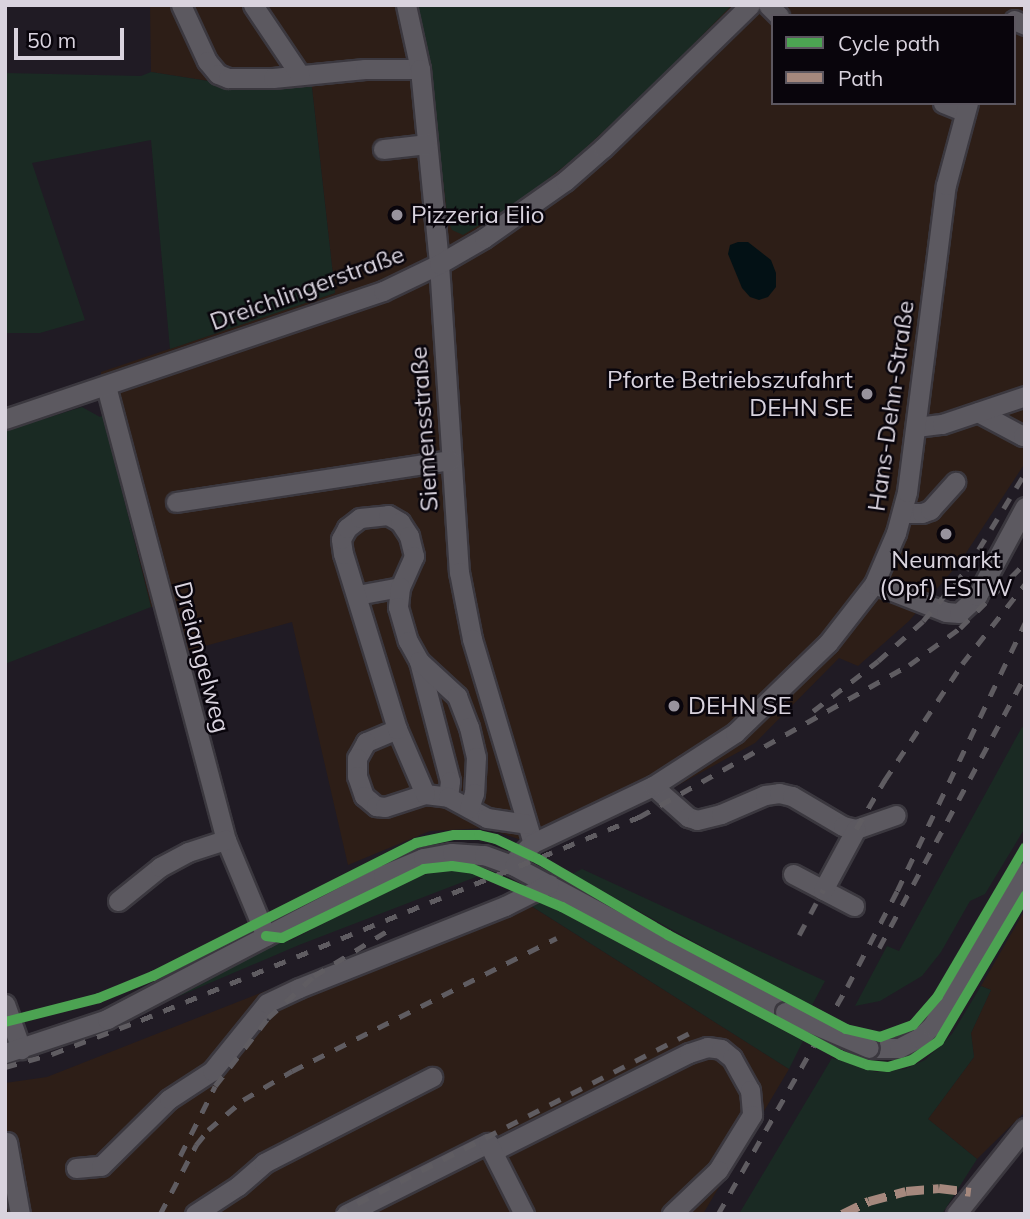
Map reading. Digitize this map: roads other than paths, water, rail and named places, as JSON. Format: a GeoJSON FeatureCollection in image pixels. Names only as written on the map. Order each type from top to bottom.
{"type":"FeatureCollection","features":[{"type":"Feature","properties":{"kind":"street"},"geometry":{"type":"LineString","coordinates":[[181,5],[207,61],[218,74],[228,78],[300,75],[365,68],[420,69]]}},
{"type":"Feature","properties":{"kind":"street"},"geometry":{"type":"LineString","coordinates":[[253,5],[300,75]]}},
{"type":"Feature","properties":{"kind":"street","name":"Siemensstraße"},"geometry":{"type":"LineString","coordinates":[[406,5],[420,69],[439,264],[450,460],[464,606],[530,833]]}},
{"type":"Feature","properties":{"kind":"street","name":"Dreichlingerstraße"},"geometry":{"type":"LineString","coordinates":[[5,419],[383,291],[439,264],[484,238],[565,181],[603,148],[750,5]]}},
{"type":"Feature","properties":{"kind":"street","name":"Hans-Dehn-Straße"},"geometry":{"type":"LineString","coordinates":[[511,864],[530,833],[653,786],[712,750],[749,721],[835,635],[874,584],[903,513],[946,185],[967,108]]}},
{"type":"Feature","properties":{"kind":"street"},"geometry":{"type":"LineString","coordinates":[[383,149],[427,144]]}},
{"type":"Feature","properties":{"kind":"street","name":"Dreiangelweg"},"geometry":{"type":"LineString","coordinates":[[106,386],[226,840],[266,936]]}},
{"type":"Feature","properties":{"kind":"street"},"geometry":{"type":"LineString","coordinates":[[916,426],[942,424],[1025,396]]}},
{"type":"Feature","properties":{"kind":"street"},"geometry":{"type":"LineString","coordinates":[[978,412],[1023,436],[1025,434]]}},
{"type":"Feature","properties":{"kind":"street"},"geometry":{"type":"LineString","coordinates":[[176,502],[450,460]]}},
{"type":"Feature","properties":{"kind":"street"},"geometry":{"type":"LineString","coordinates":[[903,513],[930,510],[956,482]]}},
{"type":"Feature","properties":{"kind":"street"},"geometry":{"type":"LineString","coordinates":[[874,584],[946,612],[959,613],[977,596],[1025,507]]}},
{"type":"Feature","properties":{"kind":"street"},"geometry":{"type":"LineString","coordinates":[[425,794],[397,729],[343,554],[341,539],[347,528],[360,519],[388,515],[400,523],[409,536],[414,556],[400,587],[398,607],[408,641],[419,661],[450,781],[448,797]]}},
{"type":"Feature","properties":{"kind":"street"},"geometry":{"type":"LineString","coordinates":[[357,595],[400,587]]}},
{"type":"Feature","properties":{"kind":"street"},"geometry":{"type":"LineString","coordinates":[[419,661],[457,696],[469,727],[477,757],[474,793],[469,808]]}},
{"type":"Feature","properties":{"kind":"street"},"geometry":{"type":"LineString","coordinates":[[397,729],[366,742],[357,758],[357,776],[364,796],[376,806],[385,807],[425,794],[448,797],[487,818],[530,833]]}},
{"type":"Feature","properties":{"kind":"street"},"geometry":{"type":"LineString","coordinates":[[653,786],[688,817],[696,820],[721,814],[765,795],[779,793],[792,796],[842,826],[856,829],[896,815]]}},
{"type":"Feature","properties":{"kind":"street"},"geometry":{"type":"LineString","coordinates":[[822,890],[856,829]]}},
{"type":"Feature","properties":{"kind":"street"},"geometry":{"type":"LineString","coordinates":[[118,901],[160,867],[188,852],[226,840]]}},
{"type":"Feature","properties":{"kind":"street"},"geometry":{"type":"LineString","coordinates":[[5,1004],[13,1051],[117,1014],[383,874],[423,858],[452,853],[476,854],[511,864],[785,1012],[869,1048],[900,1048],[919,1038],[932,1026],[1025,872]]}},
{"type":"Feature","properties":{"kind":"street"},"geometry":{"type":"LineString","coordinates":[[793,874],[854,905]]}},
{"type":"Feature","properties":{"kind":"street"},"geometry":{"type":"LineString","coordinates":[[76,1168],[101,1166],[169,1099],[212,1071],[267,1003],[505,906],[549,884]]}},
{"type":"Feature","properties":{"kind":"street"},"geometry":{"type":"LineString","coordinates":[[493,1151],[689,1053],[707,1047],[721,1049],[732,1058],[750,1090],[752,1115],[718,1170],[672,1214]]}},
{"type":"Feature","properties":{"kind":"street"},"geometry":{"type":"LineString","coordinates":[[195,1214],[238,1186],[264,1163],[432,1077]]}},
{"type":"Feature","properties":{"kind":"street"},"geometry":{"type":"LineString","coordinates":[[956,1214],[1025,1128]]}},
{"type":"Feature","properties":{"kind":"street"},"geometry":{"type":"LineString","coordinates":[[7,1142],[20,1214]]}},
{"type":"Feature","properties":{"kind":"street"},"geometry":{"type":"LineString","coordinates":[[346,1214],[488,1143],[524,1214]]}},
{"type":"Feature","properties":{"kind":"railway"},"geometry":{"type":"LineString","coordinates":[[813,711],[878,661],[923,621],[966,570],[1025,473]]}},
{"type":"Feature","properties":{"kind":"railway"},"geometry":{"type":"LineString","coordinates":[[5,1067],[52,1054],[141,1020],[639,817],[909,665],[960,628],[1025,563]]}},
{"type":"Feature","properties":{"kind":"railway"},"geometry":{"type":"LineString","coordinates":[[856,829],[884,781],[962,664],[1025,584]]}},
{"type":"Feature","properties":{"kind":"railway"},"geometry":{"type":"LineString","coordinates":[[718,1214],[847,987],[897,891],[1025,623]]}},
{"type":"Feature","properties":{"kind":"railway"},"geometry":{"type":"LineString","coordinates":[[879,948],[1025,676]]}},
{"type":"Feature","properties":{"kind":"railway"},"geometry":{"type":"LineString","coordinates":[[799,935],[823,890]]}},
{"type":"Feature","properties":{"kind":"railway"},"geometry":{"type":"LineString","coordinates":[[180,1156],[215,1086],[268,1018],[314,976],[395,926]]}},
{"type":"Feature","properties":{"kind":"railway"},"geometry":{"type":"LineString","coordinates":[[160,1214],[196,1145],[208,1130],[243,1100],[292,1071],[556,938]]}},
{"type":"Feature","properties":{"kind":"railway"},"geometry":{"type":"LineString","coordinates":[[336,1214],[694,1031]]}},
{"type":"Feature","properties":{"kind":"place","name":"Pizzeria Elio"},"geometry":{"type":"Point","coordinates":[397,215]}},
{"type":"Feature","properties":{"kind":"place","name":"Pforte Betriebszufahrt DEHN SE"},"geometry":{"type":"Point","coordinates":[867,394]}},
{"type":"Feature","properties":{"kind":"place","name":"Neumarkt (Opf) ESTW"},"geometry":{"type":"Point","coordinates":[946,534]}},
{"type":"Feature","properties":{"kind":"place","name":"DEHN SE"},"geometry":{"type":"Point","coordinates":[674,706]}}]}
